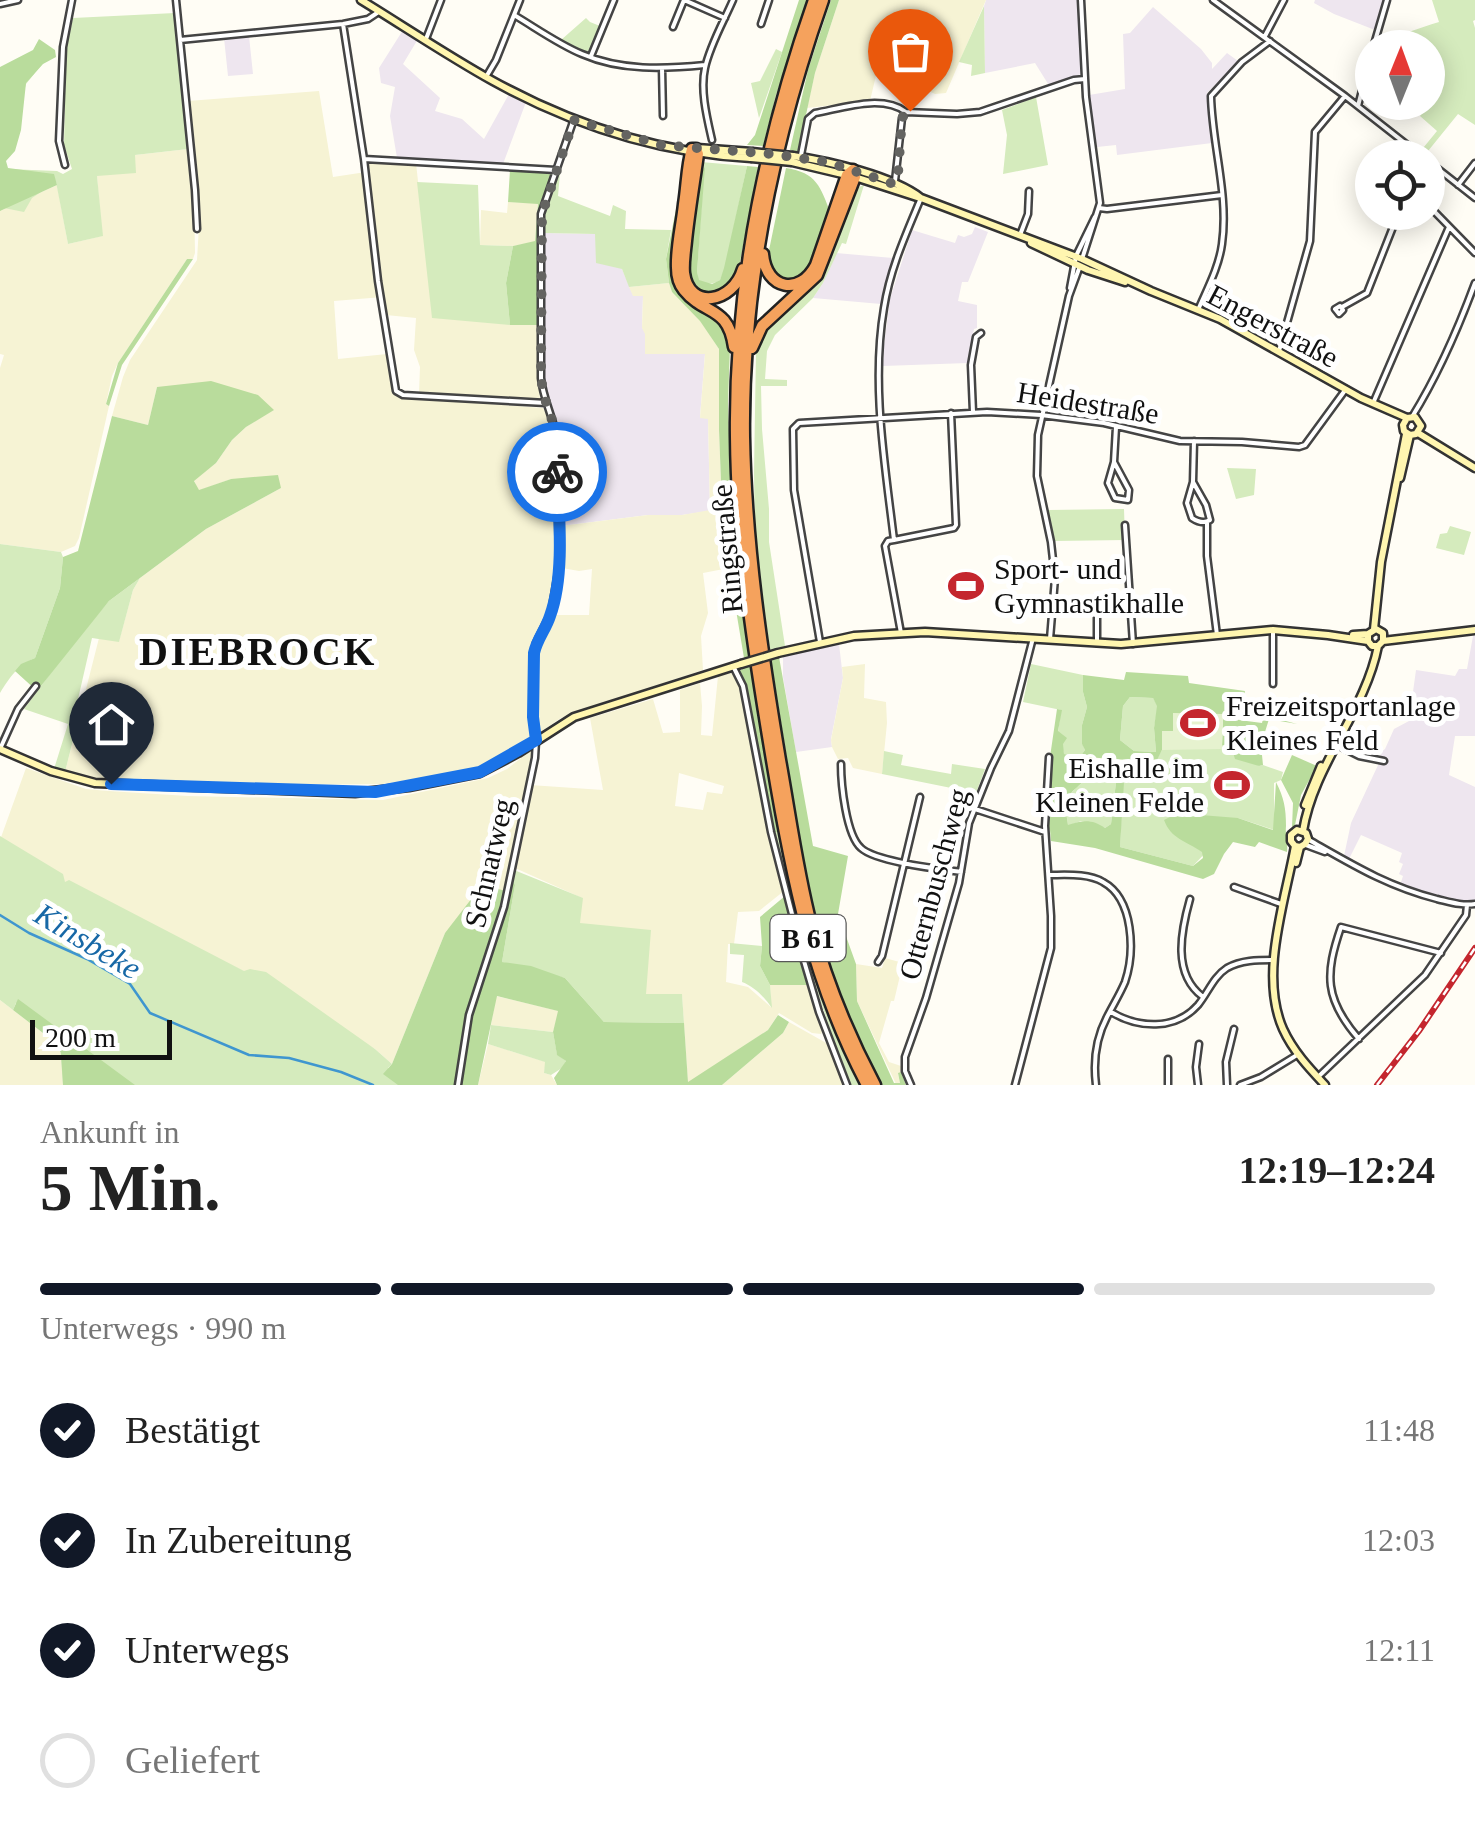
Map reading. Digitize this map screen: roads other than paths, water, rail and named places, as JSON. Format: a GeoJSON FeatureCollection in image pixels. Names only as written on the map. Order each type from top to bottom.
{"type":"FeatureCollection","features":[{"type":"Feature","properties":{"kind":"highway","name":"Ringstraße"},"geometry":{"type":"LineString","coordinates":[[814,0],[770,151],[750,250],[742,312],[737,473],[746,587],[762,699],[804,925],[840,1030],[867,1085]]}},
{"type":"Feature","properties":{"kind":"highway","name":"Ringstraße"},"geometry":{"type":"LineString","coordinates":[[823,0],[786,119],[768,200],[741,390],[745,474],[767,682],[798,861],[826,974],[875,1085]]}},
{"type":"Feature","properties":{"kind":"highway"},"geometry":{"type":"LineString","coordinates":[[694,152],[684,264],[688,286],[708,298],[728,294],[740,279],[750,250]]}},
{"type":"Feature","properties":{"kind":"highway"},"geometry":{"type":"LineString","coordinates":[[694,152],[677,257],[678,276],[690,296],[713,310],[729,327],[734,376],[741,390],[750,380],[758,331],[818,275],[852,174]]}},
{"type":"Feature","properties":{"kind":"highway"},"geometry":{"type":"LineString","coordinates":[[768,200],[771,212],[763,252],[765,268],[779,283],[797,284],[808,278],[816,264],[852,174]]}},
{"type":"Feature","properties":{"kind":"main road","name":"Engerstraße"},"geometry":{"type":"LineString","coordinates":[[361,0],[486,77],[574,120],[694,152],[795,159],[894,184],[921,198]]}},
{"type":"Feature","properties":{"kind":"main road","name":"Engerstraße"},"geometry":{"type":"LineString","coordinates":[[852,174],[1198,310],[1410,419]]}},
{"type":"Feature","properties":{"kind":"main road"},"geometry":{"type":"LineString","coordinates":[[1410,419],[1403,428],[1475,468]]}},
{"type":"Feature","properties":{"kind":"main road"},"geometry":{"type":"LineString","coordinates":[[1325,1085],[1283,1030],[1273,993],[1273,960],[1290,878],[1302,844],[1300,830],[1334,744],[1370,673],[1381,562],[1394,497],[1414,432],[1410,419]]}},
{"type":"Feature","properties":{"kind":"main road"},"geometry":{"type":"LineString","coordinates":[[0,749],[39,767],[95,783],[354,793],[471,775],[494,767],[584,713],[778,652],[854,636],[944,633],[1133,644],[1273,630],[1376,638],[1475,630]]}},
{"type":"Feature","properties":{"kind":"main road"},"geometry":{"type":"LineString","coordinates":[[1300,830],[1290,838],[1302,844]]}},
{"type":"Feature","properties":{"kind":"street"},"geometry":{"type":"LineString","coordinates":[[0,4],[16,0]]}},
{"type":"Feature","properties":{"kind":"street"},"geometry":{"type":"LineString","coordinates":[[65,165],[60,141],[64,47],[72,0]]}},
{"type":"Feature","properties":{"kind":"street"},"geometry":{"type":"LineString","coordinates":[[176,0],[197,230]]}},
{"type":"Feature","properties":{"kind":"street"},"geometry":{"type":"LineString","coordinates":[[426,39],[441,0]]}},
{"type":"Feature","properties":{"kind":"street"},"geometry":{"type":"LineString","coordinates":[[486,77],[520,0]]}},
{"type":"Feature","properties":{"kind":"street"},"geometry":{"type":"LineString","coordinates":[[590,57],[614,0]]}},
{"type":"Feature","properties":{"kind":"street"},"geometry":{"type":"LineString","coordinates":[[673,27],[684,0],[725,18]]}},
{"type":"Feature","properties":{"kind":"street"},"geometry":{"type":"LineString","coordinates":[[712,140],[705,65],[733,0]]}},
{"type":"Feature","properties":{"kind":"street"},"geometry":{"type":"LineString","coordinates":[[761,24],[769,0]]}},
{"type":"Feature","properties":{"kind":"street"},"geometry":{"type":"LineString","coordinates":[[1050,639],[1055,578],[1037,476],[1041,415],[1078,261],[1100,198],[1085,79],[1081,0]]}},
{"type":"Feature","properties":{"kind":"street"},"geometry":{"type":"LineString","coordinates":[[1213,0],[1355,104]]}},
{"type":"Feature","properties":{"kind":"street"},"geometry":{"type":"LineString","coordinates":[[1198,310],[1222,243],[1222,195],[1211,96],[1267,39],[1284,0]]}},
{"type":"Feature","properties":{"kind":"street"},"geometry":{"type":"LineString","coordinates":[[1378,30],[1387,0]]}},
{"type":"Feature","properties":{"kind":"street"},"geometry":{"type":"LineString","coordinates":[[180,40],[344,24],[368,19],[378,10]]}},
{"type":"Feature","properties":{"kind":"street"},"geometry":{"type":"LineString","coordinates":[[514,15],[590,57],[640,68],[705,65]]}},
{"type":"Feature","properties":{"kind":"street"},"geometry":{"type":"LineString","coordinates":[[344,24],[396,391],[546,404]]}},
{"type":"Feature","properties":{"kind":"street"},"geometry":{"type":"LineString","coordinates":[[662,68],[663,116]]}},
{"type":"Feature","properties":{"kind":"street"},"geometry":{"type":"LineString","coordinates":[[795,159],[808,120],[815,113],[880,102],[906,112],[980,112],[1085,79]]}},
{"type":"Feature","properties":{"kind":"street"},"geometry":{"type":"LineString","coordinates":[[1279,351],[1311,234],[1315,132],[1345,96]]}},
{"type":"Feature","properties":{"kind":"street"},"geometry":{"type":"LineString","coordinates":[[894,184],[906,112]]}},
{"type":"Feature","properties":{"kind":"street","name":"Schnatweg"},"geometry":{"type":"LineString","coordinates":[[458,1085],[470,1015],[504,907],[535,758],[534,653],[551,613],[560,557],[556,440],[541,378],[542,214],[574,120]]}},
{"type":"Feature","properties":{"kind":"street"},"geometry":{"type":"LineString","coordinates":[[1375,120],[1400,140]]}},
{"type":"Feature","properties":{"kind":"street"},"geometry":{"type":"LineString","coordinates":[[364,159],[556,170]]}},
{"type":"Feature","properties":{"kind":"street"},"geometry":{"type":"LineString","coordinates":[[1458,185],[1475,163]]}},
{"type":"Feature","properties":{"kind":"street"},"geometry":{"type":"LineString","coordinates":[[1445,174],[1475,198]]}},
{"type":"Feature","properties":{"kind":"street"},"geometry":{"type":"LineString","coordinates":[[1020,237],[1028,214],[1029,191]]}},
{"type":"Feature","properties":{"kind":"street"},"geometry":{"type":"LineString","coordinates":[[1099,208],[1222,195]]}},
{"type":"Feature","properties":{"kind":"street"},"geometry":{"type":"LineString","coordinates":[[894,540],[881,418],[880,356],[884,308],[897,256],[921,198]]}},
{"type":"Feature","properties":{"kind":"street"},"geometry":{"type":"LineString","coordinates":[[1445,222],[1475,253]]}},
{"type":"Feature","properties":{"kind":"street"},"geometry":{"type":"LineString","coordinates":[[1374,402],[1449,226]]}},
{"type":"Feature","properties":{"kind":"street"},"geometry":{"type":"LineString","coordinates":[[1342,307],[1367,293],[1393,230]]}},
{"type":"Feature","properties":{"kind":"street"},"geometry":{"type":"LineString","coordinates":[[1410,419],[1422,402],[1475,283]]}},
{"type":"Feature","properties":{"kind":"street"},"geometry":{"type":"LineString","coordinates":[[973,412],[971,365],[976,336],[981,333]]}},
{"type":"Feature","properties":{"kind":"street","name":"Heidestraße"},"geometry":{"type":"LineString","coordinates":[[820,642],[794,490],[794,426],[973,412],[1041,415],[1116,426],[1173,440],[1303,446],[1346,389]]}},
{"type":"Feature","properties":{"kind":"street"},"geometry":{"type":"LineString","coordinates":[[902,633],[885,546],[888,540],[956,525],[950,413]]}},
{"type":"Feature","properties":{"kind":"street"},"geometry":{"type":"LineString","coordinates":[[1114,462],[1129,490],[1128,500],[1115,498],[1108,483],[1114,462],[1116,426]]}},
{"type":"Feature","properties":{"kind":"street"},"geometry":{"type":"LineString","coordinates":[[1194,441],[1188,510],[1196,520],[1207,522]]}},
{"type":"Feature","properties":{"kind":"street"},"geometry":{"type":"LineString","coordinates":[[1193,482],[1210,513],[1208,556],[1216,635]]}},
{"type":"Feature","properties":{"kind":"street"},"geometry":{"type":"LineString","coordinates":[[1125,525],[1133,644]]}},
{"type":"Feature","properties":{"kind":"street"},"geometry":{"type":"LineString","coordinates":[[1097,642],[1098,597]]}},
{"type":"Feature","properties":{"kind":"street"},"geometry":{"type":"LineString","coordinates":[[1273,630],[1273,684]]}},
{"type":"Feature","properties":{"kind":"street","name":"Otternbuschweg"},"geometry":{"type":"LineString","coordinates":[[911,1085],[905,1071],[906,1057],[934,974],[961,872],[965,840],[991,768],[1009,732],[1034,638]]}},
{"type":"Feature","properties":{"kind":"street"},"geometry":{"type":"LineString","coordinates":[[737,665],[772,832],[810,985],[846,1085]]}},
{"type":"Feature","properties":{"kind":"street"},"geometry":{"type":"LineString","coordinates":[[0,749],[18,709],[36,686]]}},
{"type":"Feature","properties":{"kind":"street"},"geometry":{"type":"LineString","coordinates":[[1334,744],[1359,756],[1384,761]]}},
{"type":"Feature","properties":{"kind":"street"},"geometry":{"type":"LineString","coordinates":[[1014,1085],[1049,960],[1045,832],[1048,757]]}},
{"type":"Feature","properties":{"kind":"street"},"geometry":{"type":"LineString","coordinates":[[842,764],[855,842],[873,856],[961,872]]}},
{"type":"Feature","properties":{"kind":"street"},"geometry":{"type":"LineString","coordinates":[[878,962],[920,797]]}},
{"type":"Feature","properties":{"kind":"street"},"geometry":{"type":"LineString","coordinates":[[975,808],[1045,832]]}},
{"type":"Feature","properties":{"kind":"street"},"geometry":{"type":"LineString","coordinates":[[1302,844],[1403,890],[1467,906],[1475,904]]}},
{"type":"Feature","properties":{"kind":"street"},"geometry":{"type":"LineString","coordinates":[[1049,875],[1095,878],[1113,889],[1128,927],[1130,958],[1124,982],[1099,1036],[1096,1085]]}},
{"type":"Feature","properties":{"kind":"street"},"geometry":{"type":"LineString","coordinates":[[1234,886],[1284,906]]}},
{"type":"Feature","properties":{"kind":"street"},"geometry":{"type":"LineString","coordinates":[[1190,899],[1182,933],[1182,957],[1192,986],[1204,998]]}},
{"type":"Feature","properties":{"kind":"street"},"geometry":{"type":"LineString","coordinates":[[1318,1078],[1413,988],[1441,954],[1466,915],[1467,906]]}},
{"type":"Feature","properties":{"kind":"street"},"geometry":{"type":"LineString","coordinates":[[1359,1039],[1343,1018],[1330,986],[1330,960],[1342,927],[1441,954]]}},
{"type":"Feature","properties":{"kind":"street"},"geometry":{"type":"LineString","coordinates":[[1110,1012],[1138,1024],[1160,1024],[1184,1016],[1197,1006],[1217,976],[1228,967],[1273,960]]}},
{"type":"Feature","properties":{"kind":"street"},"geometry":{"type":"LineString","coordinates":[[1227,1085],[1227,1050],[1234,1029]]}},
{"type":"Feature","properties":{"kind":"street"},"geometry":{"type":"LineString","coordinates":[[1198,1085],[1199,1044]]}},
{"type":"Feature","properties":{"kind":"street"},"geometry":{"type":"LineString","coordinates":[[1240,1085],[1298,1054]]}},
{"type":"Feature","properties":{"kind":"street"},"geometry":{"type":"LineString","coordinates":[[1168,1059],[1168,1085]]}},
{"type":"Feature","properties":{"kind":"waterway","name":"Kinsbeke"},"geometry":{"type":"LineString","coordinates":[[0,915],[130,984],[150,1013],[249,1055],[289,1058],[373,1085]]}},
{"type":"Feature","properties":{"kind":"railway"},"geometry":{"type":"LineString","coordinates":[[1377,1085],[1475,948]]}},
{"type":"Feature","properties":{"kind":"place","name":"Sport- und Gymnastikhalle"},"geometry":{"type":"Point","coordinates":[966,586]}},
{"type":"Feature","properties":{"kind":"place","name":"Freizeitsportanlage Kleines Feld"},"geometry":{"type":"Point","coordinates":[1198,723]}},
{"type":"Feature","properties":{"kind":"place","name":"Eishalle im Kleinen Felde"},"geometry":{"type":"Point","coordinates":[1232,785]}},
{"type":"Feature","properties":{"kind":"district","name":"DIEBROCK"},"geometry":{"type":"Point","coordinates":[258,651]}}]}
